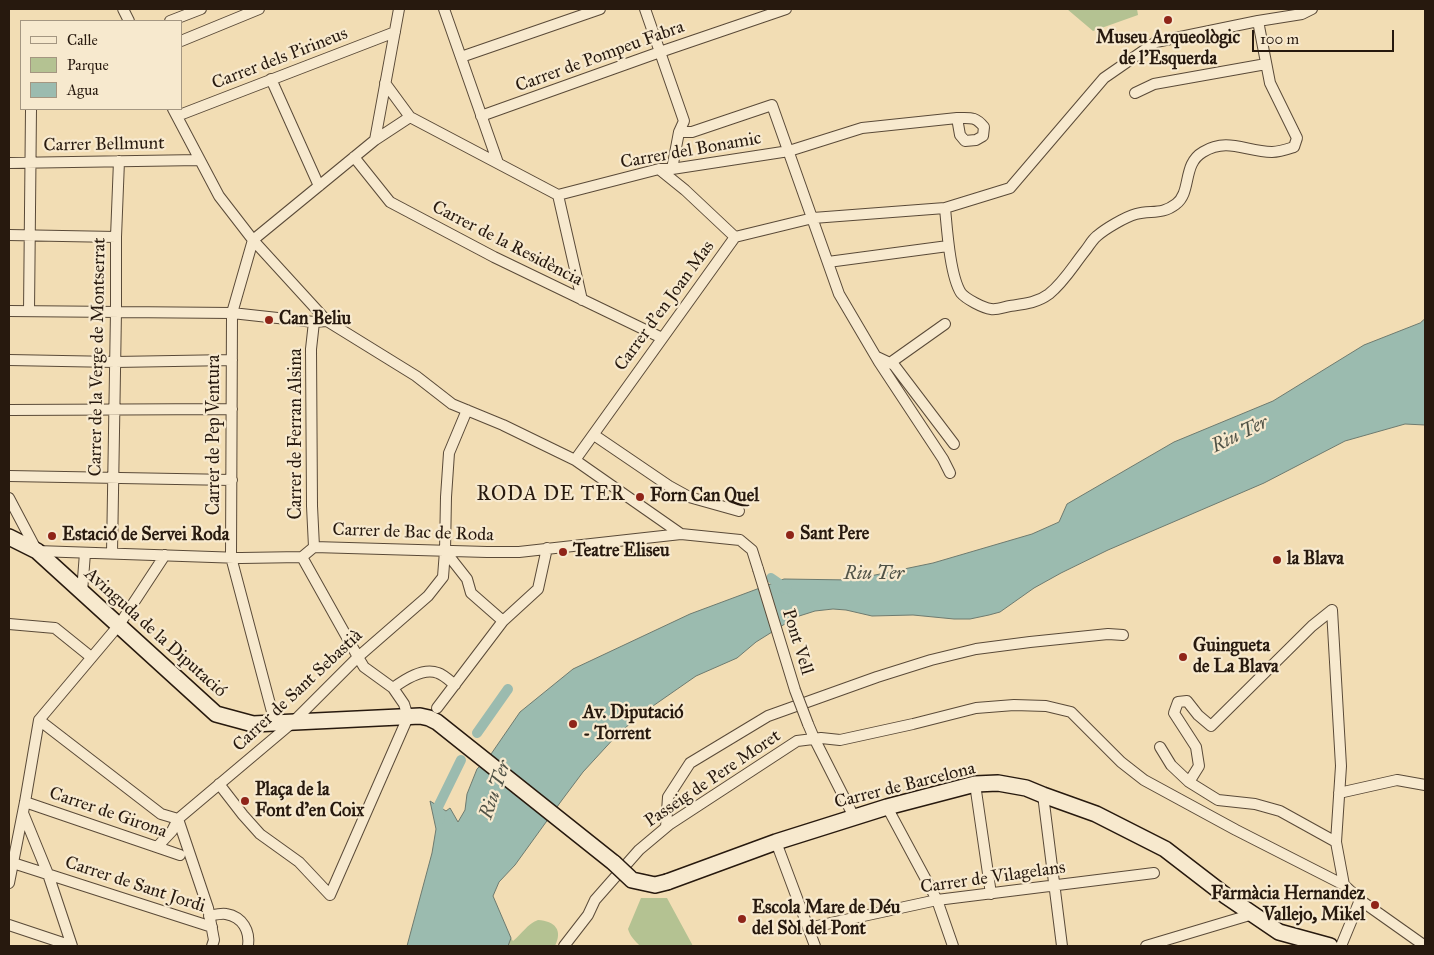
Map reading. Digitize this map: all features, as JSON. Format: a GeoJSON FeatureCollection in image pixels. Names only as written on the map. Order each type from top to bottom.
{"type":"FeatureCollection","features":[{"type":"Feature","properties":{"kind":"street"},"geometry":{"type":"LineString","coordinates":[[173,20],[201,9]]}},
{"type":"Feature","properties":{"kind":"street"},"geometry":{"type":"LineString","coordinates":[[182,41],[259,9]]}},
{"type":"Feature","properties":{"kind":"street"},"geometry":{"type":"LineString","coordinates":[[375,140],[399,9]]}},
{"type":"Feature","properties":{"kind":"street"},"geometry":{"type":"LineString","coordinates":[[444,9],[498,163]]}},
{"type":"Feature","properties":{"kind":"street"},"geometry":{"type":"LineString","coordinates":[[461,57],[600,9]]}},
{"type":"Feature","properties":{"kind":"street"},"geometry":{"type":"LineString","coordinates":[[645,9],[684,121],[679,132],[672,169]]}},
{"type":"Feature","properties":{"kind":"street","name":"Carrer de Pompeu Fabra"},"geometry":{"type":"LineString","coordinates":[[481,116],[786,9]]}},
{"type":"Feature","properties":{"kind":"street","name":"Carrer d'en Joan Mas"},"geometry":{"type":"LineString","coordinates":[[576,460],[735,237],[813,218],[945,208],[1010,188],[1104,78],[1156,42],[1302,14],[1312,9]]}},
{"type":"Feature","properties":{"kind":"street"},"geometry":{"type":"LineString","coordinates":[[945,208],[948,246],[955,278],[962,294],[976,304],[992,309],[1033,303],[1048,295],[1064,280],[1096,237],[1112,226],[1136,214],[1155,213],[1177,204],[1184,194],[1192,164],[1200,154],[1209,148],[1223,144],[1273,152],[1294,147],[1297,138],[1270,83],[1258,21]]}},
{"type":"Feature","properties":{"kind":"street","name":"Carrer dels Pirineus"},"geometry":{"type":"LineString","coordinates":[[182,110],[271,79],[395,32]]}},
{"type":"Feature","properties":{"kind":"street"},"geometry":{"type":"LineString","coordinates":[[1135,93],[1154,84],[1266,64]]}},
{"type":"Feature","properties":{"kind":"street"},"geometry":{"type":"LineString","coordinates":[[271,79],[319,186]]}},
{"type":"Feature","properties":{"kind":"street"},"geometry":{"type":"LineString","coordinates":[[386,83],[410,117],[558,195],[582,300]]}},
{"type":"Feature","properties":{"kind":"street"},"geometry":{"type":"LineString","coordinates":[[679,132],[692,132],[772,105],[839,294],[950,473]]}},
{"type":"Feature","properties":{"kind":"street"},"geometry":{"type":"LineString","coordinates":[[29,311],[31,110]]}},
{"type":"Feature","properties":{"kind":"street"},"geometry":{"type":"LineString","coordinates":[[175,112],[219,196],[254,240],[327,321],[416,376],[452,404],[576,460],[681,534]]}},
{"type":"Feature","properties":{"kind":"street"},"geometry":{"type":"LineString","coordinates":[[254,240],[375,140],[410,117]]}},
{"type":"Feature","properties":{"kind":"street","name":"Carrer del Bonamic"},"geometry":{"type":"LineString","coordinates":[[558,195],[659,169],[672,169],[789,152],[862,128],[957,118]]}},
{"type":"Feature","properties":{"kind":"street","name":"Carrer de la Residència"},"geometry":{"type":"LineString","coordinates":[[354,157],[390,202],[494,257],[662,338]]}},
{"type":"Feature","properties":{"kind":"street","name":"Carrer Bellmunt"},"geometry":{"type":"LineString","coordinates":[[9,163],[200,160]]}},
{"type":"Feature","properties":{"kind":"street","name":"Carrer de la Verge de Montserrat"},"geometry":{"type":"LineString","coordinates":[[112,554],[116,237],[119,161]]}},
{"type":"Feature","properties":{"kind":"street"},"geometry":{"type":"LineString","coordinates":[[659,169],[685,190],[735,237]]}},
{"type":"Feature","properties":{"kind":"street"},"geometry":{"type":"LineString","coordinates":[[9,235],[116,237]]}},
{"type":"Feature","properties":{"kind":"street","name":"Carrer de Pep Ventura"},"geometry":{"type":"LineString","coordinates":[[254,240],[232,312],[232,557],[275,723]]}},
{"type":"Feature","properties":{"kind":"street"},"geometry":{"type":"LineString","coordinates":[[828,262],[948,246]]}},
{"type":"Feature","properties":{"kind":"street"},"geometry":{"type":"LineString","coordinates":[[9,310],[232,312],[314,322],[327,321]]}},
{"type":"Feature","properties":{"kind":"street","name":"Carrer de Ferran Alsina"},"geometry":{"type":"LineString","coordinates":[[314,322],[311,349],[314,547]]}},
{"type":"Feature","properties":{"kind":"street"},"geometry":{"type":"LineString","coordinates":[[890,363],[945,324]]}},
{"type":"Feature","properties":{"kind":"street"},"geometry":{"type":"LineString","coordinates":[[876,356],[894,365],[954,444]]}},
{"type":"Feature","properties":{"kind":"street"},"geometry":{"type":"LineString","coordinates":[[9,360],[115,362],[232,360]]}},
{"type":"Feature","properties":{"kind":"street"},"geometry":{"type":"LineString","coordinates":[[9,410],[232,410]]}},
{"type":"Feature","properties":{"kind":"street","name":"Carrer de Sant Sebastià"},"geometry":{"type":"LineString","coordinates":[[157,847],[172,831],[178,818],[292,723],[358,657],[428,596],[442,577],[445,551],[449,453],[467,410]]}},
{"type":"Feature","properties":{"kind":"street"},"geometry":{"type":"LineString","coordinates":[[594,435],[669,486],[689,497],[739,511]]}},
{"type":"Feature","properties":{"kind":"street"},"geometry":{"type":"LineString","coordinates":[[9,476],[232,480]]}},
{"type":"Feature","properties":{"kind":"street"},"geometry":{"type":"LineString","coordinates":[[9,498],[37,551],[232,557],[302,557],[364,667],[393,688],[404,704],[408,717],[330,895],[299,862],[260,834],[219,784]]}},
{"type":"Feature","properties":{"kind":"street","name":"Carrer de Bac de Roda"},"geometry":{"type":"LineString","coordinates":[[302,557],[314,547],[519,552],[681,534]]}},
{"type":"Feature","properties":{"kind":"street","name":"Pont Vell"},"geometry":{"type":"LineString","coordinates":[[681,534],[740,540],[752,550],[795,690],[808,724],[854,816]]}},
{"type":"Feature","properties":{"kind":"street","name":"Avinguda de la Diputació"},"geometry":{"type":"LineString","coordinates":[[9,538],[37,551],[216,714],[253,724],[420,716],[430,718],[437,715]]}},
{"type":"Feature","properties":{"kind":"street"},"geometry":{"type":"LineString","coordinates":[[437,715],[455,685],[504,621],[538,589],[546,548]]}},
{"type":"Feature","properties":{"kind":"street"},"geometry":{"type":"LineString","coordinates":[[445,551],[467,579],[471,593],[504,621]]}},
{"type":"Feature","properties":{"kind":"street"},"geometry":{"type":"LineString","coordinates":[[82,592],[85,553]]}},
{"type":"Feature","properties":{"kind":"street"},"geometry":{"type":"LineString","coordinates":[[9,883],[26,802],[39,720],[118,625],[165,555]]}},
{"type":"Feature","properties":{"kind":"street"},"geometry":{"type":"LineString","coordinates":[[1189,782],[1200,766],[1196,747],[1174,713],[1178,702],[1187,701],[1198,715],[1211,726],[1312,626],[1332,610],[1341,766],[1336,842],[1344,885]]}},
{"type":"Feature","properties":{"kind":"street"},"geometry":{"type":"LineString","coordinates":[[9,624],[55,628],[91,657]]}},
{"type":"Feature","properties":{"kind":"street"},"geometry":{"type":"LineString","coordinates":[[666,827],[668,797],[690,763],[768,716],[877,676],[976,649],[1108,634],[1123,635]]}},
{"type":"Feature","properties":{"kind":"street"},"geometry":{"type":"LineString","coordinates":[[393,688],[411,676],[424,672],[438,673],[455,685]]}},
{"type":"Feature","properties":{"kind":"street"},"geometry":{"type":"LineString","coordinates":[[814,738],[840,740],[976,708],[1014,705],[1046,706],[1071,712],[1121,762],[1144,780],[1236,830],[1344,885],[1360,900],[1425,946]]}},
{"type":"Feature","properties":{"kind":"street","name":"Carrer de Barcelona"},"geometry":{"type":"LineString","coordinates":[[437,715],[632,880],[655,885],[667,882],[854,816],[975,784],[998,783],[1026,788],[1096,814],[1165,849],[1226,896],[1279,932],[1330,946]]}},
{"type":"Feature","properties":{"kind":"street"},"geometry":{"type":"LineString","coordinates":[[39,720],[161,814],[178,818],[208,908],[214,940],[212,946]]}},
{"type":"Feature","properties":{"kind":"street","name":"Passeig de Pere Moret"},"geometry":{"type":"LineString","coordinates":[[564,946],[588,915],[595,900],[639,850],[666,827],[797,741],[814,738]]}},
{"type":"Feature","properties":{"kind":"street"},"geometry":{"type":"LineString","coordinates":[[1160,747],[1172,765],[1189,782],[1218,800],[1256,804],[1280,811],[1336,842]]}},
{"type":"Feature","properties":{"kind":"street"},"geometry":{"type":"LineString","coordinates":[[1339,794],[1397,780],[1425,784]]}},
{"type":"Feature","properties":{"kind":"street"},"geometry":{"type":"LineString","coordinates":[[975,784],[990,894]]}},
{"type":"Feature","properties":{"kind":"street"},"geometry":{"type":"LineString","coordinates":[[1043,795],[1062,946]]}},
{"type":"Feature","properties":{"kind":"street","name":"Carrer de Girona"},"geometry":{"type":"LineString","coordinates":[[26,802],[180,855]]}},
{"type":"Feature","properties":{"kind":"street"},"geometry":{"type":"LineString","coordinates":[[887,807],[937,900],[952,946]]}},
{"type":"Feature","properties":{"kind":"street"},"geometry":{"type":"LineString","coordinates":[[23,813],[48,874],[72,946]]}},
{"type":"Feature","properties":{"kind":"street"},"geometry":{"type":"LineString","coordinates":[[776,842],[816,946]]}},
{"type":"Feature","properties":{"kind":"street","name":"Carrer de Sant Jordi"},"geometry":{"type":"LineString","coordinates":[[13,863],[212,927]]}},
{"type":"Feature","properties":{"kind":"street","name":"Carrer de Vilagelans"},"geometry":{"type":"LineString","coordinates":[[808,928],[937,900],[1154,873]]}},
{"type":"Feature","properties":{"kind":"street"},"geometry":{"type":"LineString","coordinates":[[1341,946],[1360,900]]}},
{"type":"Feature","properties":{"kind":"street"},"geometry":{"type":"LineString","coordinates":[[209,916],[225,914],[239,920],[247,928],[248,946]]}},
{"type":"Feature","properties":{"kind":"street"},"geometry":{"type":"LineString","coordinates":[[1146,946],[1253,914]]}},
{"type":"Feature","properties":{"kind":"street"},"geometry":{"type":"LineString","coordinates":[[9,925],[72,946]]}},
{"type":"Feature","properties":{"kind":"green space"},"geometry":{"type":"Polygon","coordinates":[[[1067,9],[1137,9],[1138,15],[1093,31],[1067,9]]]}},
{"type":"Feature","properties":{"kind":"green space"},"geometry":{"type":"Polygon","coordinates":[[[641,898],[667,898],[693,946],[640,946],[631,936],[628,929],[641,898]]]}},
{"type":"Feature","properties":{"kind":"green space"},"geometry":{"type":"Polygon","coordinates":[[[538,920],[549,922],[556,927],[558,935],[555,946],[508,946],[511,938],[513,941],[538,920]]]}},
{"type":"Feature","properties":{"kind":"water","name":"Riu Ter"},"geometry":{"type":"Polygon","coordinates":[[[1425,319],[1425,425],[1405,424],[1345,441],[1264,483],[1108,550],[1061,573],[1034,588],[1000,612],[970,619],[954,619],[913,615],[872,616],[833,609],[815,611],[796,617],[756,642],[737,658],[696,676],[640,715],[617,735],[583,772],[515,865],[499,882],[493,896],[511,938],[508,946],[407,946],[432,853],[436,829],[430,801],[446,811],[450,808],[458,822],[465,810],[467,794],[477,769],[489,757],[520,712],[573,669],[690,614],[784,579],[851,580],[933,563],[1032,534],[1059,522],[1067,504],[1174,442],[1273,401],[1364,345],[1420,323],[1425,319]]]}},
{"type":"Feature","properties":{"kind":"waterway"},"geometry":{"type":"LineString","coordinates":[[771,578],[787,589]]}},
{"type":"Feature","properties":{"kind":"waterway"},"geometry":{"type":"LineString","coordinates":[[477,733],[508,689]]}},
{"type":"Feature","properties":{"kind":"waterway"},"geometry":{"type":"LineString","coordinates":[[440,819],[438,807],[461,760]]}},
{"type":"Feature","properties":{"kind":"place","name":"Museu Arqueològic de l'Esquerda"},"geometry":{"type":"Point","coordinates":[1168,20]}},
{"type":"Feature","properties":{"kind":"place","name":"Can Beliu"},"geometry":{"type":"Point","coordinates":[269,320]}},
{"type":"Feature","properties":{"kind":"place","name":"Forn Can Quel"},"geometry":{"type":"Point","coordinates":[640,497]}},
{"type":"Feature","properties":{"kind":"place","name":"Sant Pere"},"geometry":{"type":"Point","coordinates":[790,535]}},
{"type":"Feature","properties":{"kind":"place","name":"Estació de Servei Roda"},"geometry":{"type":"Point","coordinates":[52,536]}},
{"type":"Feature","properties":{"kind":"place","name":"Teatre Eliseu"},"geometry":{"type":"Point","coordinates":[563,552]}},
{"type":"Feature","properties":{"kind":"place","name":"la Blava"},"geometry":{"type":"Point","coordinates":[1277,560]}},
{"type":"Feature","properties":{"kind":"place","name":"Guingueta de La Blava"},"geometry":{"type":"Point","coordinates":[1183,657]}},
{"type":"Feature","properties":{"kind":"place","name":"Av. Diputació - Torrent"},"geometry":{"type":"Point","coordinates":[573,724]}},
{"type":"Feature","properties":{"kind":"place","name":"Plaça de la Font d'en Coix"},"geometry":{"type":"Point","coordinates":[245,801]}},
{"type":"Feature","properties":{"kind":"place","name":"Farmàcia Hernandez Vallejo, Mikel"},"geometry":{"type":"Point","coordinates":[1375,905]}},
{"type":"Feature","properties":{"kind":"place","name":"Escola Mare de Déu del Sòl del Pont"},"geometry":{"type":"Point","coordinates":[742,919]}},
{"type":"Feature","properties":{"kind":"district","name":"RODA DE TER"},"geometry":{"type":"Point","coordinates":[551,495]}}]}
